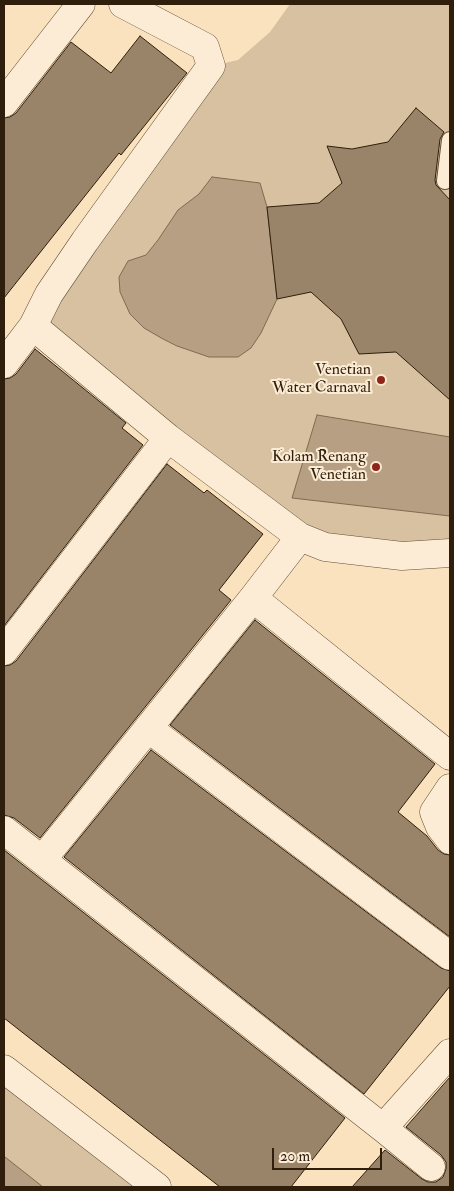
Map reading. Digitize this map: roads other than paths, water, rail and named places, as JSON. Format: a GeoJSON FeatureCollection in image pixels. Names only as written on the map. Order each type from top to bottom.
{"type":"FeatureCollection","features":[{"type":"Feature","properties":{"kind":"street"},"geometry":{"type":"LineString","coordinates":[[4,103],[81,4]]}},
{"type":"Feature","properties":{"kind":"street"},"geometry":{"type":"LineString","coordinates":[[4,364],[33,326],[49,294],[170,121],[211,66],[205,47],[123,4]]}},
{"type":"Feature","properties":{"kind":"street"},"geometry":{"type":"LineString","coordinates":[[33,326],[168,438],[300,537],[325,547],[402,556],[450,553]]}},
{"type":"Feature","properties":{"kind":"street"},"geometry":{"type":"LineString","coordinates":[[4,651],[168,438]]}},
{"type":"Feature","properties":{"kind":"street"},"geometry":{"type":"LineString","coordinates":[[42,860],[300,537]]}},
{"type":"Feature","properties":{"kind":"street"},"geometry":{"type":"LineString","coordinates":[[253,598],[450,756]]}},
{"type":"Feature","properties":{"kind":"street"},"geometry":{"type":"LineString","coordinates":[[148,728],[450,956]]}},
{"type":"Feature","properties":{"kind":"street"},"geometry":{"type":"LineString","coordinates":[[450,788],[434,812],[440,827],[450,840]]}},
{"type":"Feature","properties":{"kind":"street"},"geometry":{"type":"LineString","coordinates":[[4,830],[432,1167]]}},
{"type":"Feature","properties":{"kind":"street"},"geometry":{"type":"LineString","coordinates":[[383,1128],[450,1053]]}},
{"type":"Feature","properties":{"kind":"street"},"geometry":{"type":"LineString","coordinates":[[4,1069],[157,1187]]}},
{"type":"Feature","properties":{"kind":"lane"},"geometry":{"type":"LineString","coordinates":[[445,181],[450,140]]}},
{"type":"Feature","properties":{"kind":"place","name":"Venetian Water Carnaval"},"geometry":{"type":"Point","coordinates":[381,380]}},
{"type":"Feature","properties":{"kind":"place","name":"Kolam Renang Venetian"},"geometry":{"type":"Point","coordinates":[376,467]}}]}
